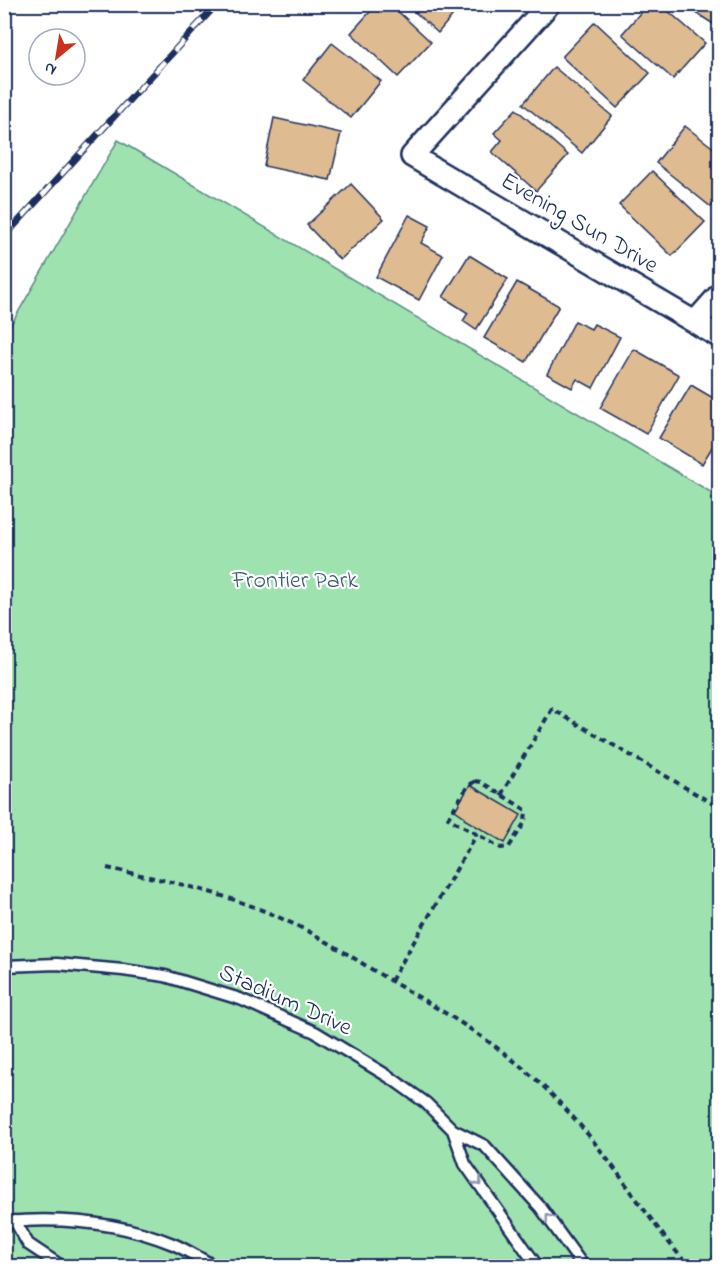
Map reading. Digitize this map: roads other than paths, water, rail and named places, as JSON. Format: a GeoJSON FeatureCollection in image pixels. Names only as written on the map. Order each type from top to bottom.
{"type":"FeatureCollection","features":[{"type":"Feature","properties":{"kind":"street","name":"Evening Sun Drive"},"geometry":{"type":"LineString","coordinates":[[549,4],[412,156],[720,336]]}},
{"type":"Feature","properties":{"kind":"street"},"geometry":{"type":"LineString","coordinates":[[695,322],[720,294]]}},
{"type":"Feature","properties":{"kind":"lane","name":"Stadium Drive"},"geometry":{"type":"LineString","coordinates":[[4,966],[57,964],[165,976],[240,999],[315,1032],[347,1050],[426,1103],[453,1130],[485,1146],[541,1208],[583,1266]]}},
{"type":"Feature","properties":{"kind":"lane","name":"Stadium Drive"},"geometry":{"type":"LineString","coordinates":[[453,1130],[465,1164],[537,1266]]}},
{"type":"Feature","properties":{"kind":"lane"},"geometry":{"type":"LineString","coordinates":[[10,1222],[50,1220],[120,1227],[175,1245],[214,1266]]}},
{"type":"Feature","properties":{"kind":"lane"},"geometry":{"type":"LineString","coordinates":[[10,1222],[28,1244],[61,1266]]}},
{"type":"Feature","properties":{"kind":"railway"},"geometry":{"type":"LineString","coordinates":[[4,237],[217,4]]}},
{"type":"Feature","properties":{"kind":"park label","name":"Frontier Park"},"geometry":{"type":"Point","coordinates":[295,581]}}]}
